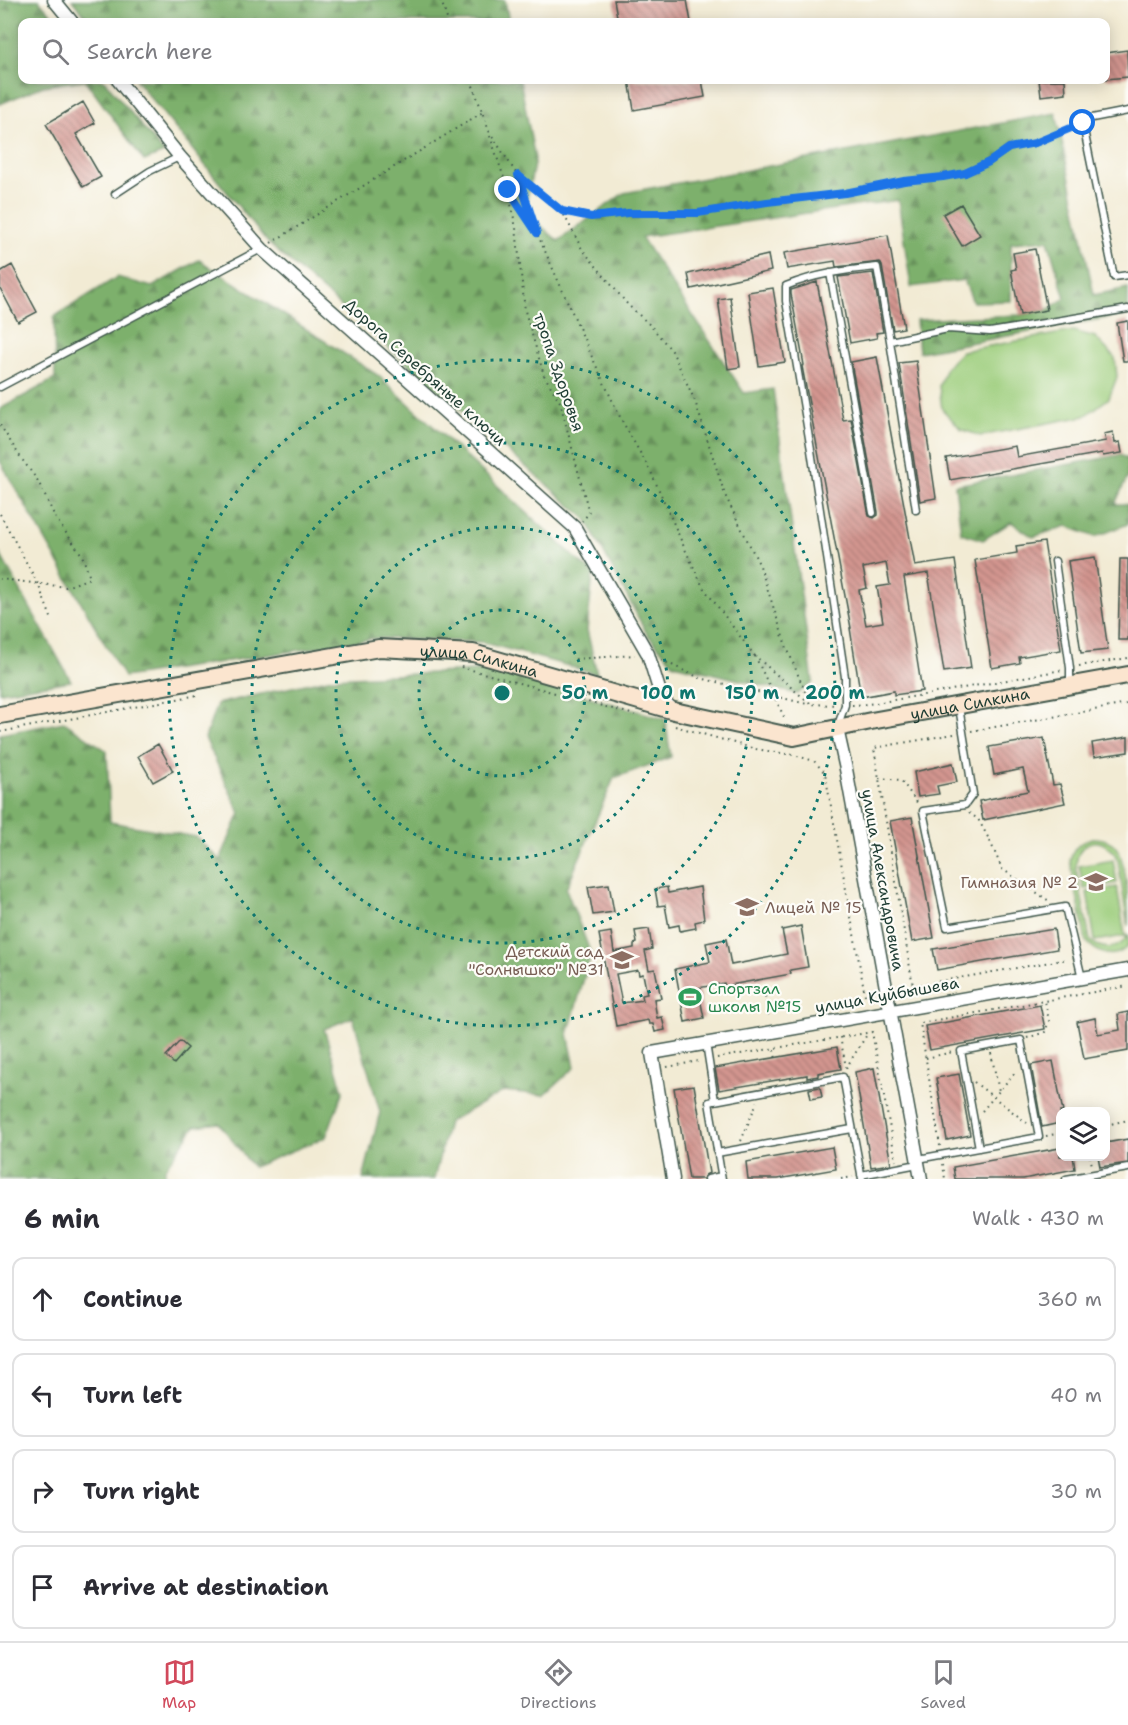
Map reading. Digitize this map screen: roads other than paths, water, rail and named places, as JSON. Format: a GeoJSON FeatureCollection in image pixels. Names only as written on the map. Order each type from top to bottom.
{"type":"FeatureCollection","features":[{"type":"Feature","properties":{"kind":"main road","name":"улица Силкина"},"geometry":{"type":"LineString","coordinates":[[0,716],[378,648],[473,653],[670,717],[794,737],[1128,675]]}},
{"type":"Feature","properties":{"kind":"street"},"geometry":{"type":"LineString","coordinates":[[54,0],[69,18]]}},
{"type":"Feature","properties":{"kind":"street","name":"Дорога Серебряные ключи"},"geometry":{"type":"LineString","coordinates":[[121,84],[180,157],[262,249],[575,528],[648,654],[670,717]]}},
{"type":"Feature","properties":{"kind":"street","name":"улица Александровича"},"geometry":{"type":"LineString","coordinates":[[837,729],[921,1179]]}},
{"type":"Feature","properties":{"kind":"street","name":"улица Куйбышева"},"geometry":{"type":"LineString","coordinates":[[673,1179],[652,1053],[1128,970]]}},
{"type":"Feature","properties":{"kind":"lane"},"geometry":{"type":"LineString","coordinates":[[1128,111],[1082,120],[1114,278],[1128,275]]}},
{"type":"Feature","properties":{"kind":"lane"},"geometry":{"type":"LineString","coordinates":[[115,194],[150,171],[180,157]]}},
{"type":"Feature","properties":{"kind":"lane"},"geometry":{"type":"LineString","coordinates":[[0,387],[262,249]]}},
{"type":"Feature","properties":{"kind":"lane"},"geometry":{"type":"LineString","coordinates":[[837,729],[845,705],[845,677],[812,450],[786,301],[786,286],[807,277],[877,267],[891,340],[916,510]]}},
{"type":"Feature","properties":{"kind":"lane"},"geometry":{"type":"LineString","coordinates":[[830,273],[873,513]]}},
{"type":"Feature","properties":{"kind":"lane"},"geometry":{"type":"LineString","coordinates":[[891,340],[948,329],[990,332],[1128,309]]}},
{"type":"Feature","properties":{"kind":"lane"},"geometry":{"type":"LineString","coordinates":[[1055,561],[1070,668],[1070,686]]}},
{"type":"Feature","properties":{"kind":"lane"},"geometry":{"type":"LineString","coordinates":[[958,705],[973,794],[965,805],[923,811],[947,927],[1065,907],[1082,978]]}},
{"type":"Feature","properties":{"kind":"lane"},"geometry":{"type":"LineString","coordinates":[[708,1179],[721,1178],[709,1102],[843,1077],[861,1177],[941,1155],[979,1148],[1039,1134],[1021,1040],[961,1051],[979,1148]]}},
{"type":"Feature","properties":{"kind":"lane"},"geometry":{"type":"LineString","coordinates":[[706,1043],[715,1101]]}},
{"type":"Feature","properties":{"kind":"lane"},"geometry":{"type":"LineString","coordinates":[[717,1153],[852,1129]]}},
{"type":"Feature","properties":{"kind":"lane"},"geometry":{"type":"LineString","coordinates":[[1066,1179],[1128,1168]]}},
{"type":"Feature","properties":{"kind":"place","name":"Гимназия № 2"},"geometry":{"type":"Point","coordinates":[1096,882]}},
{"type":"Feature","properties":{"kind":"place","name":"Лицей № 15"},"geometry":{"type":"Point","coordinates":[747,907]}},
{"type":"Feature","properties":{"kind":"place","name":"Детский сад \"Солнышко\" №31"},"geometry":{"type":"Point","coordinates":[622,960]}},
{"type":"Feature","properties":{"kind":"place","name":"Спортзал школы №15"},"geometry":{"type":"Point","coordinates":[690,997]}}]}
